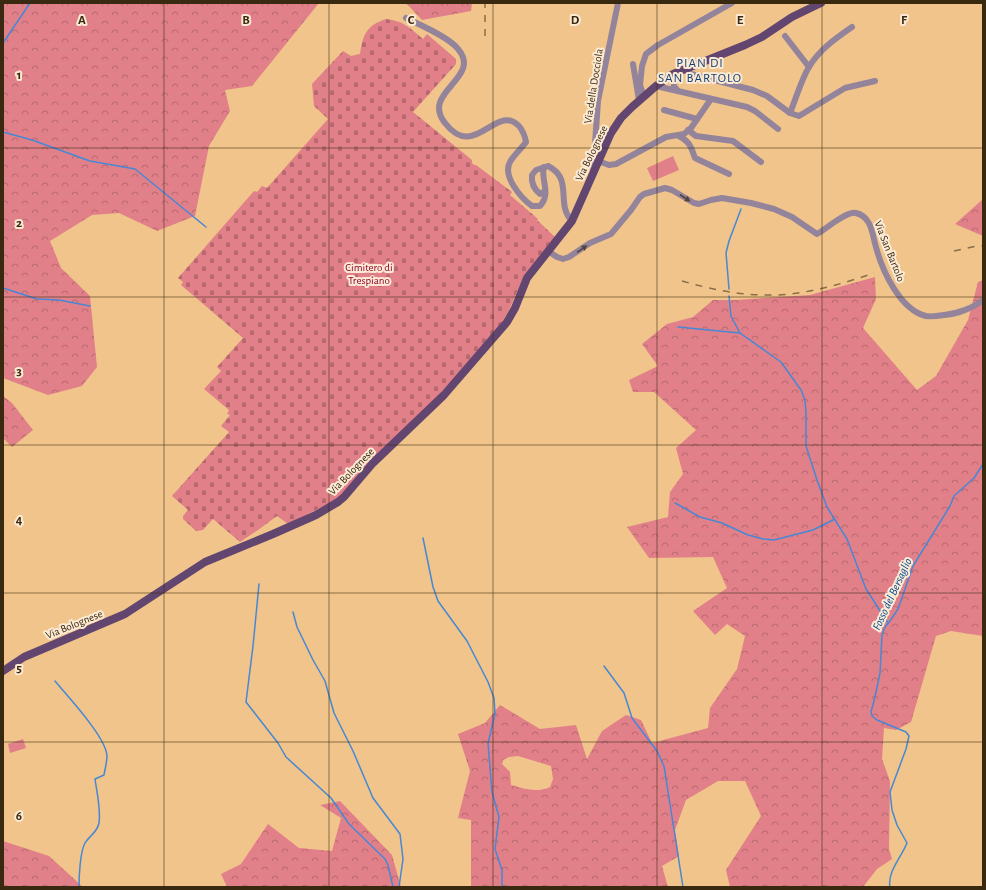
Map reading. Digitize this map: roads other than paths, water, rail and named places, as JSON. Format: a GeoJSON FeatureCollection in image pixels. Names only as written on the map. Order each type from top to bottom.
{"type":"FeatureCollection","features":[{"type":"Feature","properties":{"kind":"main road","name":"Via Bolognese"},"geometry":{"type":"LineString","coordinates":[[3,671],[24,657],[125,614],[204,562],[273,534],[338,502],[373,463],[440,399],[507,322],[515,308],[527,278],[572,221],[611,133],[632,107],[656,86],[673,74],[762,37],[792,17],[821,3]]}},
{"type":"Feature","properties":{"kind":"street","name":"Via della Docciola"},"geometry":{"type":"LineString","coordinates":[[592,173],[598,101],[618,3]]}},
{"type":"Feature","properties":{"kind":"street"},"geometry":{"type":"LineString","coordinates":[[642,99],[640,85],[642,66],[646,54],[658,45],[732,3]]}},
{"type":"Feature","properties":{"kind":"street"},"geometry":{"type":"LineString","coordinates":[[406,18],[453,43],[462,54],[464,65],[461,73],[445,93],[438,108],[444,123],[452,131],[461,136],[470,137],[480,133],[496,123],[512,120],[521,129],[525,136],[526,142],[509,162],[508,173],[510,181],[532,206],[540,206],[546,192],[543,173],[544,167]]}},
{"type":"Feature","properties":{"kind":"street"},"geometry":{"type":"LineString","coordinates":[[790,113],[809,67],[818,55],[835,38],[852,27]]}},
{"type":"Feature","properties":{"kind":"street"},"geometry":{"type":"LineString","coordinates":[[785,36],[809,67]]}},
{"type":"Feature","properties":{"kind":"street"},"geometry":{"type":"LineString","coordinates":[[633,64],[642,99]]}},
{"type":"Feature","properties":{"kind":"street"},"geometry":{"type":"LineString","coordinates":[[685,69],[691,74],[753,90],[767,96],[790,113],[799,116],[845,88],[875,81]]}},
{"type":"Feature","properties":{"kind":"street"},"geometry":{"type":"LineString","coordinates":[[673,74],[674,86],[678,91]]}},
{"type":"Feature","properties":{"kind":"street"},"geometry":{"type":"LineString","coordinates":[[656,86],[747,107],[755,111],[778,129]]}},
{"type":"Feature","properties":{"kind":"street"},"geometry":{"type":"LineString","coordinates":[[598,161],[609,165],[616,164],[666,137],[684,134],[711,99]]}},
{"type":"Feature","properties":{"kind":"street"},"geometry":{"type":"LineString","coordinates":[[664,110],[697,119]]}},
{"type":"Feature","properties":{"kind":"street"},"geometry":{"type":"LineString","coordinates":[[688,130],[696,136],[733,141],[761,162]]}},
{"type":"Feature","properties":{"kind":"street"},"geometry":{"type":"LineString","coordinates":[[679,136],[686,140],[693,149],[696,158],[729,174]]}},
{"type":"Feature","properties":{"kind":"street","name":"Via Bolognese"},"geometry":{"type":"LineString","coordinates":[[544,167],[548,166],[560,174],[565,206],[569,218],[572,221]]}},
{"type":"Feature","properties":{"kind":"street"},"geometry":{"type":"LineString","coordinates":[[544,167],[536,170],[532,175],[532,179],[535,190],[540,194],[546,192]]}},
{"type":"Feature","properties":{"kind":"street","name":"Via San Bartolo"},"geometry":{"type":"LineString","coordinates":[[548,251],[563,259],[574,254],[590,243],[611,234],[644,194],[665,188],[672,190],[694,204],[722,198],[766,207],[783,213],[817,234],[825,230],[845,214],[854,212],[863,215],[869,223],[882,263],[892,286],[900,298],[912,309],[926,316],[950,315],[978,304],[983,300]]}},
{"type":"Feature","properties":{"kind":"waterway"},"geometry":{"type":"LineString","coordinates":[[3,43],[30,3]]}},
{"type":"Feature","properties":{"kind":"waterway"},"geometry":{"type":"LineString","coordinates":[[3,132],[32,140],[90,161],[135,169],[206,227]]}},
{"type":"Feature","properties":{"kind":"waterway"},"geometry":{"type":"LineString","coordinates":[[729,289],[726,253],[741,209]]}},
{"type":"Feature","properties":{"kind":"waterway"},"geometry":{"type":"LineString","coordinates":[[3,288],[37,299],[59,300],[90,306]]}},
{"type":"Feature","properties":{"kind":"waterway"},"geometry":{"type":"LineString","coordinates":[[729,296],[731,316],[740,333],[781,362],[801,390],[805,400],[806,446],[827,507],[847,539],[866,589],[888,623]]}},
{"type":"Feature","properties":{"kind":"waterway"},"geometry":{"type":"LineString","coordinates":[[678,327],[740,333]]}},
{"type":"Feature","properties":{"kind":"waterway","name":"Fosso del Bersaglio"},"geometry":{"type":"LineString","coordinates":[[890,887],[893,870],[907,843],[897,825],[892,810],[890,792],[906,749],[909,736],[906,732],[877,720],[872,716],[871,712],[880,673],[882,635],[885,627],[898,609],[913,566],[950,506],[954,496],[974,478],[983,464]]}},
{"type":"Feature","properties":{"kind":"waterway"},"geometry":{"type":"LineString","coordinates":[[675,503],[700,517],[722,523],[748,535],[763,539],[774,540],[813,530],[835,519]]}},
{"type":"Feature","properties":{"kind":"waterway"},"geometry":{"type":"LineString","coordinates":[[423,538],[433,587],[438,601],[467,641],[488,682],[494,698],[495,714],[488,743],[492,792],[499,817],[495,849],[502,870],[502,887]]}},
{"type":"Feature","properties":{"kind":"waterway"},"geometry":{"type":"LineString","coordinates":[[259,584],[246,702],[278,743],[286,757],[331,798],[349,824],[385,859],[388,865],[393,887]]}},
{"type":"Feature","properties":{"kind":"waterway"},"geometry":{"type":"LineString","coordinates":[[293,612],[297,627],[325,681],[334,713],[353,751],[373,798],[400,834],[403,859],[399,887]]}},
{"type":"Feature","properties":{"kind":"waterway"},"geometry":{"type":"LineString","coordinates":[[604,666],[624,693],[632,718],[657,751],[664,766],[683,887]]}},
{"type":"Feature","properties":{"kind":"waterway"},"geometry":{"type":"LineString","coordinates":[[55,681],[94,728],[105,748],[107,756],[104,775],[95,779],[99,807],[99,823],[97,829],[83,847],[79,887]]}},
{"type":"Feature","properties":{"kind":"railway"},"geometry":{"type":"LineString","coordinates":[[485,3],[485,36]]}},
{"type":"Feature","properties":{"kind":"railway"},"geometry":{"type":"LineString","coordinates":[[954,251],[983,246]]}},
{"type":"Feature","properties":{"kind":"railway"},"geometry":{"type":"LineString","coordinates":[[682,281],[735,293],[780,295],[794,294],[822,288],[874,273]]}},
{"type":"Feature","properties":{"kind":"district","name":"PIAN DI SAN BARTOLO"},"geometry":{"type":"Point","coordinates":[700,70]}},
{"type":"Feature","properties":{"kind":"park label","name":"Cimitero di Trespiano"},"geometry":{"type":"Point","coordinates":[369,273]}}]}
